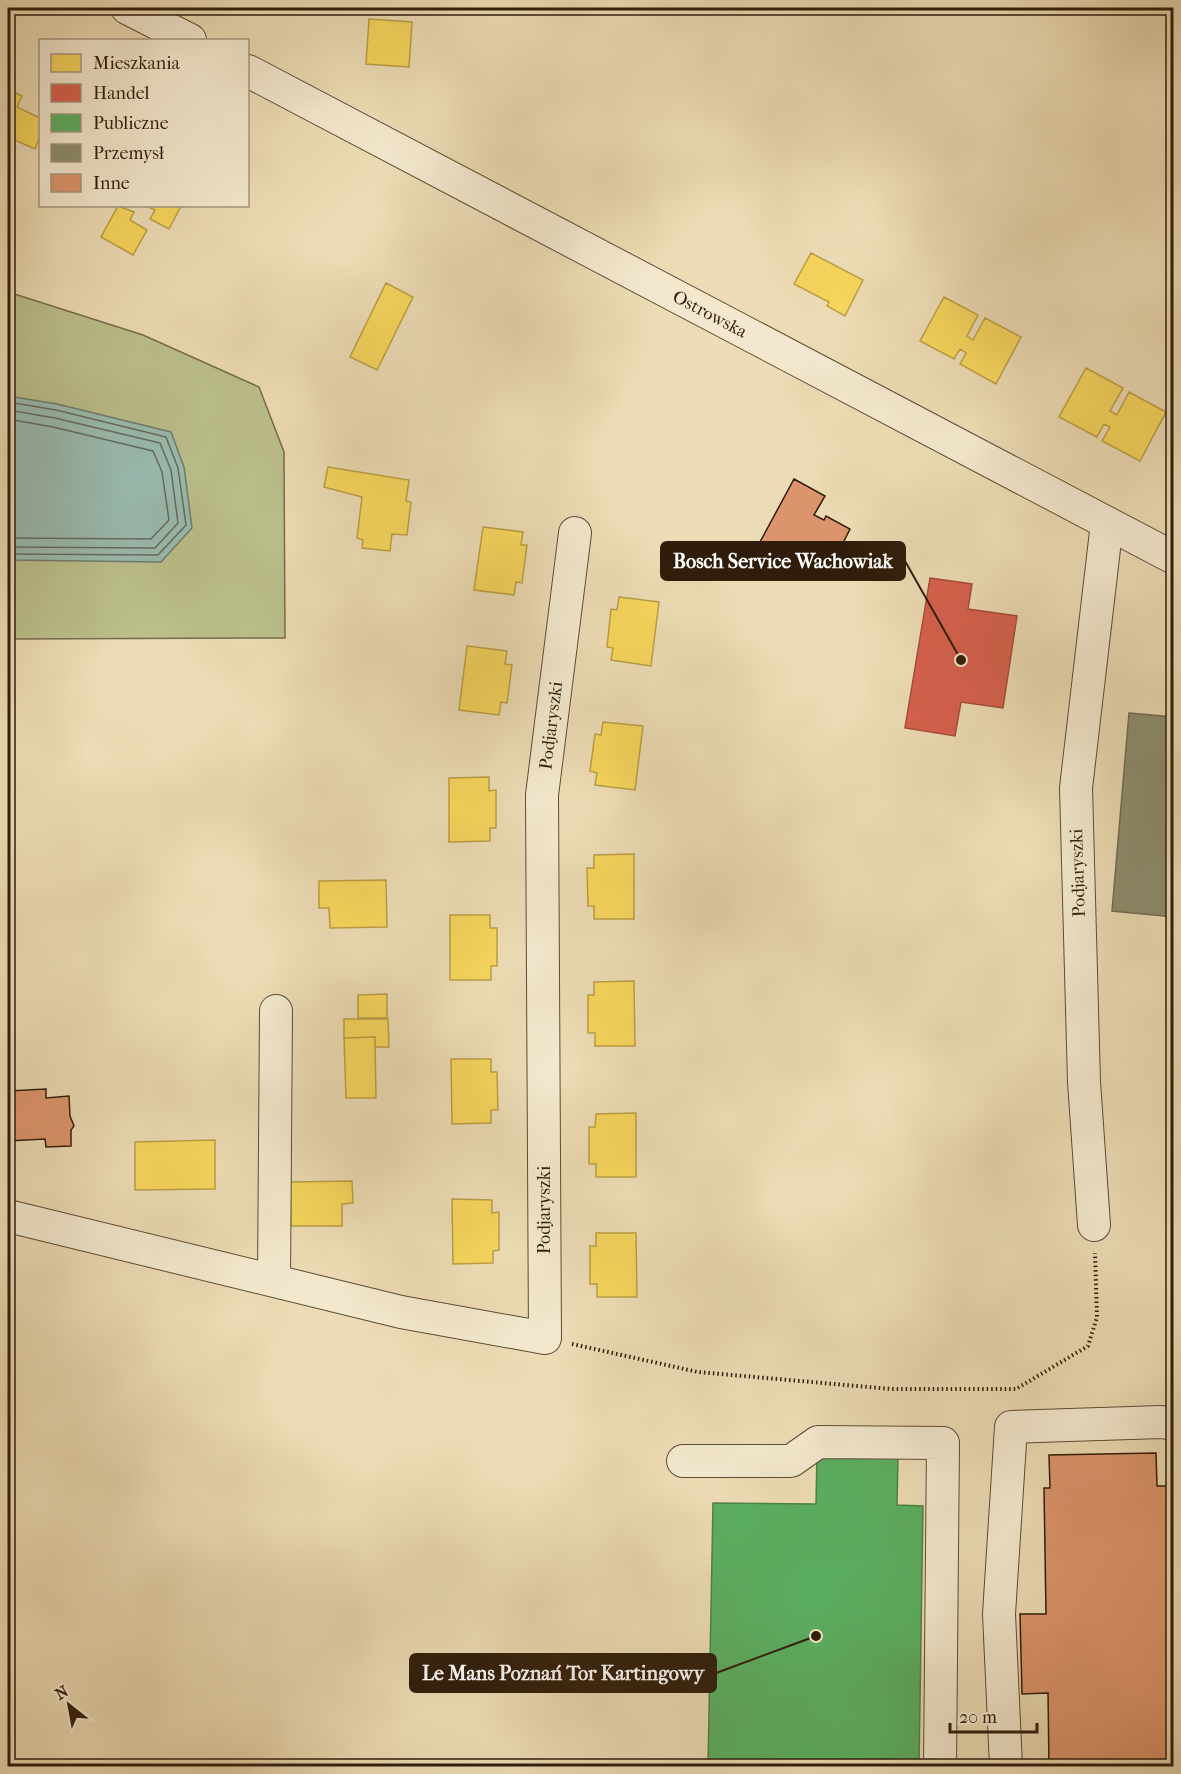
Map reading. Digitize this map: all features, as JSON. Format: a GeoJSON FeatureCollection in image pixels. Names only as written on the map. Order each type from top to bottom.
{"type":"FeatureCollection","features":[{"type":"Feature","properties":{"kind":"street"},"geometry":{"type":"LineString","coordinates":[[127,8],[188,39]]}},
{"type":"Feature","properties":{"kind":"street","name":"Ostrowska"},"geometry":{"type":"LineString","coordinates":[[249,72],[1173,558]]}},
{"type":"Feature","properties":{"kind":"street","name":"Podjaryszki"},"geometry":{"type":"LineString","coordinates":[[1094,1225],[1084,1082],[1076,788],[1107,523]]}},
{"type":"Feature","properties":{"kind":"street","name":"Podjaryszki"},"geometry":{"type":"LineString","coordinates":[[545,1338],[542,795],[575,533]]}},
{"type":"Feature","properties":{"kind":"street"},"geometry":{"type":"LineString","coordinates":[[274,1281],[276,1011]]}},
{"type":"Feature","properties":{"kind":"street"},"geometry":{"type":"LineString","coordinates":[[8,1216],[401,1312],[545,1338]]}},
{"type":"Feature","properties":{"kind":"street"},"geometry":{"type":"LineString","coordinates":[[1006,1767],[999,1614],[1011,1427],[1161,1422],[1173,1424]]}},
{"type":"Feature","properties":{"kind":"street"},"geometry":{"type":"LineString","coordinates":[[683,1461],[791,1461],[818,1442],[943,1443],[940,1767]]}},
{"type":"Feature","properties":{"kind":"path"},"geometry":{"type":"LineString","coordinates":[[545,1338],[698,1372],[891,1389],[1016,1389],[1088,1346],[1096,1317],[1094,1225]]}},
{"type":"Feature","properties":{"kind":"green space"},"geometry":{"type":"Polygon","coordinates":[[[8,292],[143,335],[259,387],[284,452],[285,638],[8,639],[8,292]]]}},
{"type":"Feature","properties":{"kind":"water"},"geometry":{"type":"Polygon","coordinates":[[[8,396],[57,404],[171,432],[184,467],[192,528],[161,562],[8,560],[8,396]]]}},
{"type":"Feature","properties":{"kind":"building: Mieszkania"},"geometry":{"type":"Polygon","coordinates":[[[369,19],[412,22],[409,67],[366,64],[369,19]]]}},
{"type":"Feature","properties":{"kind":"building: Mieszkania"},"geometry":{"type":"Polygon","coordinates":[[[8,90],[22,96],[17,107],[39,118],[39,139],[35,149],[8,137],[8,90]]]}},
{"type":"Feature","properties":{"kind":"building: Mieszkania"},"geometry":{"type":"Polygon","coordinates":[[[117,207],[134,212],[130,220],[147,230],[133,255],[101,237],[117,207]]]}},
{"type":"Feature","properties":{"kind":"building: Mieszkania"},"geometry":{"type":"Polygon","coordinates":[[[148,207],[180,207],[169,229],[150,219],[155,210],[148,207]]]}},
{"type":"Feature","properties":{"kind":"building: Mieszkania"},"geometry":{"type":"Polygon","coordinates":[[[811,253],[863,280],[845,316],[827,306],[829,302],[794,284],[811,253]]]}},
{"type":"Feature","properties":{"kind":"building: Mieszkania"},"geometry":{"type":"Polygon","coordinates":[[[386,283],[413,297],[377,370],[350,357],[386,283]]]}},
{"type":"Feature","properties":{"kind":"building: Mieszkania"},"geometry":{"type":"Polygon","coordinates":[[[944,297],[978,315],[967,336],[973,340],[985,318],[1021,337],[996,384],[960,364],[966,353],[960,349],[954,359],[920,341],[944,297]]]}},
{"type":"Feature","properties":{"kind":"building: Mieszkania"},"geometry":{"type":"Polygon","coordinates":[[[1086,368],[1123,388],[1110,411],[1117,415],[1129,392],[1166,412],[1140,461],[1102,441],[1110,427],[1104,424],[1097,437],[1059,417],[1086,368]]]}},
{"type":"Feature","properties":{"kind":"building: Mieszkania"},"geometry":{"type":"Polygon","coordinates":[[[328,467],[409,480],[406,501],[411,502],[407,535],[392,534],[390,551],[362,548],[363,540],[357,538],[362,497],[324,487],[328,467]]]}},
{"type":"Feature","properties":{"kind":"building: Mieszkania"},"geometry":{"type":"Polygon","coordinates":[[[483,527],[523,532],[521,545],[527,545],[522,583],[516,582],[514,595],[474,590],[483,527]]]}},
{"type":"Feature","properties":{"kind":"building: Mieszkania"},"geometry":{"type":"Polygon","coordinates":[[[619,597],[659,602],[651,666],[611,660],[613,648],[607,647],[611,609],[617,610],[619,597]]]}},
{"type":"Feature","properties":{"kind":"building: Mieszkania"},"geometry":{"type":"Polygon","coordinates":[[[467,646],[507,651],[505,664],[512,665],[507,703],[501,702],[499,715],[459,710],[467,646]]]}},
{"type":"Feature","properties":{"kind":"building: Mieszkania"},"geometry":{"type":"Polygon","coordinates":[[[603,722],[643,726],[635,790],[595,785],[597,773],[590,771],[595,734],[601,735],[603,722]]]}},
{"type":"Feature","properties":{"kind":"building: Mieszkania"},"geometry":{"type":"Polygon","coordinates":[[[489,777],[489,791],[496,790],[496,828],[490,828],[490,841],[449,842],[449,778],[489,777]]]}},
{"type":"Feature","properties":{"kind":"building: Mieszkania"},"geometry":{"type":"Polygon","coordinates":[[[634,854],[634,919],[594,919],[594,906],[588,906],[587,868],[594,868],[594,855],[634,854]]]}},
{"type":"Feature","properties":{"kind":"building: Mieszkania"},"geometry":{"type":"Polygon","coordinates":[[[386,880],[387,927],[330,928],[329,908],[319,908],[319,881],[386,880]]]}},
{"type":"Feature","properties":{"kind":"building: Mieszkania"},"geometry":{"type":"Polygon","coordinates":[[[450,915],[490,915],[490,928],[497,928],[497,966],[491,966],[491,980],[450,980],[450,915]]]}},
{"type":"Feature","properties":{"kind":"building: Mieszkania"},"geometry":{"type":"Polygon","coordinates":[[[634,981],[635,1046],[595,1046],[595,1033],[588,1033],[588,995],[594,995],[594,982],[634,981]]]}},
{"type":"Feature","properties":{"kind":"building: Mieszkania"},"geometry":{"type":"Polygon","coordinates":[[[387,994],[387,1018],[358,1018],[358,995],[387,994]]]}},
{"type":"Feature","properties":{"kind":"building: Mieszkania"},"geometry":{"type":"Polygon","coordinates":[[[344,1019],[388,1019],[389,1047],[375,1047],[375,1037],[344,1038],[344,1019]]]}},
{"type":"Feature","properties":{"kind":"building: Mieszkania"},"geometry":{"type":"Polygon","coordinates":[[[375,1037],[376,1098],[346,1098],[344,1038],[375,1037]]]}},
{"type":"Feature","properties":{"kind":"building: Mieszkania"},"geometry":{"type":"Polygon","coordinates":[[[451,1059],[491,1059],[491,1072],[497,1072],[498,1110],[491,1110],[491,1123],[452,1124],[451,1059]]]}},
{"type":"Feature","properties":{"kind":"building: Mieszkania"},"geometry":{"type":"Polygon","coordinates":[[[636,1113],[636,1177],[596,1177],[596,1164],[589,1164],[589,1127],[595,1127],[596,1114],[636,1113]]]}},
{"type":"Feature","properties":{"kind":"building: Mieszkania"},"geometry":{"type":"Polygon","coordinates":[[[215,1140],[215,1189],[135,1190],[135,1142],[215,1140]]]}},
{"type":"Feature","properties":{"kind":"building: Mieszkania"},"geometry":{"type":"Polygon","coordinates":[[[352,1181],[353,1203],[342,1204],[342,1226],[291,1226],[290,1182],[352,1181]]]}},
{"type":"Feature","properties":{"kind":"building: Mieszkania"},"geometry":{"type":"Polygon","coordinates":[[[452,1199],[492,1200],[492,1213],[499,1212],[499,1250],[493,1251],[493,1263],[453,1264],[452,1199]]]}},
{"type":"Feature","properties":{"kind":"building: Mieszkania"},"geometry":{"type":"Polygon","coordinates":[[[596,1233],[636,1233],[637,1297],[597,1297],[597,1284],[590,1284],[590,1246],[596,1246],[596,1233]]]}},
{"type":"Feature","properties":{"kind":"building: Handel"},"geometry":{"type":"Polygon","coordinates":[[[930,578],[972,584],[968,609],[1017,616],[1003,708],[961,702],[955,736],[905,728],[930,578]]]}},
{"type":"Feature","properties":{"kind":"building: Publiczne"},"geometry":{"type":"Polygon","coordinates":[[[817,1453],[898,1455],[897,1505],[923,1506],[919,1766],[708,1766],[713,1503],[816,1504],[817,1453]]]}},
{"type":"Feature","properties":{"kind":"building: Przemysł"},"geometry":{"type":"Polygon","coordinates":[[[1129,713],[1174,717],[1174,917],[1112,911],[1129,713]]]}},
{"type":"Feature","properties":{"kind":"building: Inne"},"geometry":{"type":"Polygon","coordinates":[[[794,479],[825,496],[814,515],[824,520],[826,516],[850,529],[838,560],[834,557],[826,573],[794,553],[790,559],[760,542],[794,479]]]}},
{"type":"Feature","properties":{"kind":"building: Inne"},"geometry":{"type":"Polygon","coordinates":[[[46,1089],[46,1098],[69,1096],[70,1116],[74,1126],[71,1130],[71,1146],[46,1147],[45,1139],[8,1141],[8,1091],[46,1089]]]}},
{"type":"Feature","properties":{"kind":"building: Inne"},"geometry":{"type":"Polygon","coordinates":[[[1156,1453],[1157,1486],[1174,1486],[1174,1766],[1049,1766],[1048,1693],[1022,1694],[1020,1614],[1046,1614],[1044,1488],[1050,1488],[1049,1455],[1156,1453]]]}},
{"type":"Feature","properties":{"kind":"place","name":"Bosch Service Wachowiak"},"geometry":{"type":"Point","coordinates":[961,660]}},
{"type":"Feature","properties":{"kind":"place","name":"Le Mans Poznań Tor Kartingowy"},"geometry":{"type":"Point","coordinates":[816,1636]}}]}
